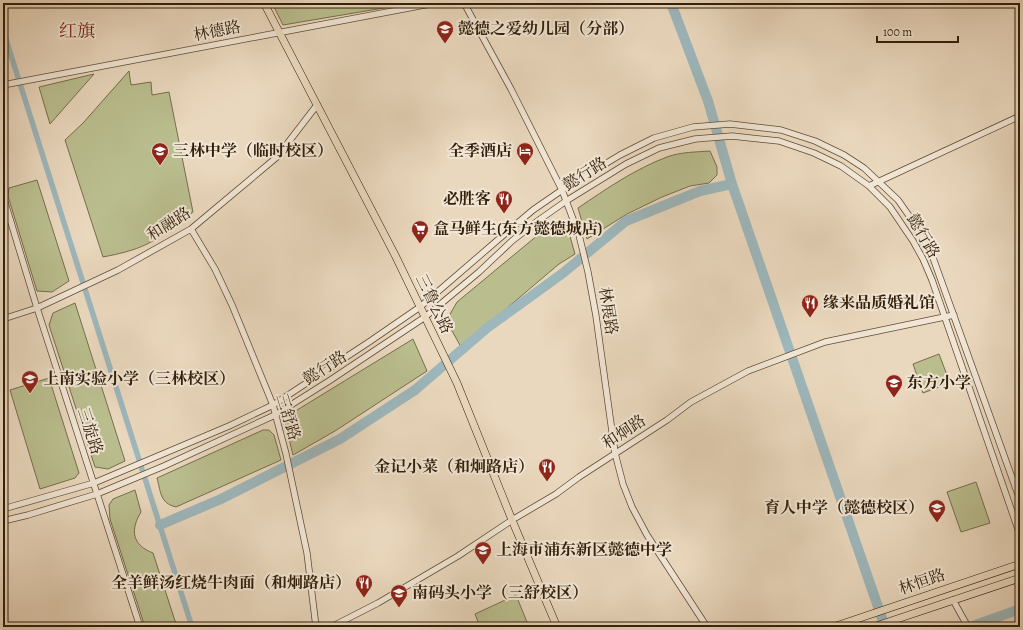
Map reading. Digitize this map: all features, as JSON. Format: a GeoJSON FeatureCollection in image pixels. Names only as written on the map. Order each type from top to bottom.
{"type":"FeatureCollection","features":[{"type":"Feature","properties":{"kind":"main road","name":"三鲁公路"},"geometry":{"type":"LineString","coordinates":[[264,3],[362,190],[439,346],[458,388],[557,627]]}},
{"type":"Feature","properties":{"kind":"main road","name":"林恒路"},"geometry":{"type":"LineString","coordinates":[[833,627],[1020,564]]}},
{"type":"Feature","properties":{"kind":"main road","name":"林恒路"},"geometry":{"type":"LineString","coordinates":[[873,627],[1020,578]]}},
{"type":"Feature","properties":{"kind":"street","name":"林德路"},"geometry":{"type":"LineString","coordinates":[[5,84],[435,3]]}},
{"type":"Feature","properties":{"kind":"street","name":"林展路"},"geometry":{"type":"LineString","coordinates":[[464,3],[511,89],[562,190],[579,235],[588,272],[598,331],[615,453],[623,484],[632,507],[647,535],[707,627]]}},
{"type":"Feature","properties":{"kind":"street","name":"和融路"},"geometry":{"type":"LineString","coordinates":[[3,319],[37,308],[118,270],[190,229],[277,157],[317,106]]}},
{"type":"Feature","properties":{"kind":"street"},"geometry":{"type":"LineString","coordinates":[[869,186],[1020,116]]}},
{"type":"Feature","properties":{"kind":"street","name":"懿行路"},"geometry":{"type":"LineString","coordinates":[[3,509],[94,483],[229,426],[273,405],[420,307],[533,210],[620,154],[654,138],[694,127],[730,124],[781,130],[815,141],[849,158],[864,168],[898,200],[929,249],[1020,500]]}},
{"type":"Feature","properties":{"kind":"street","name":"懿行路"},"geometry":{"type":"LineString","coordinates":[[3,520],[28,515],[97,494],[164,466],[276,415],[329,382],[425,317],[479,272],[513,240],[566,201],[632,161],[659,148],[695,139],[732,136],[779,141],[814,153],[840,166],[869,186],[890,208],[913,241],[932,280],[1020,535]]}},
{"type":"Feature","properties":{"kind":"street","name":"三旋路"},"geometry":{"type":"LineString","coordinates":[[3,196],[37,308],[140,627]]}},
{"type":"Feature","properties":{"kind":"street","name":"三舒路"},"geometry":{"type":"LineString","coordinates":[[190,229],[215,270],[232,305],[273,405],[286,454],[309,563],[316,627]]}},
{"type":"Feature","properties":{"kind":"street","name":"和炯路"},"geometry":{"type":"LineString","coordinates":[[331,627],[378,603],[458,556],[512,520],[556,494],[692,402],[748,371],[825,342],[954,316]]}},
{"type":"Feature","properties":{"kind":"street"},"geometry":{"type":"LineString","coordinates":[[953,600],[968,627]]}},
{"type":"Feature","properties":{"kind":"green space"},"geometry":{"type":"Polygon","coordinates":[[[272,3],[413,3],[283,25],[272,3]]]}},
{"type":"Feature","properties":{"kind":"green space"},"geometry":{"type":"Polygon","coordinates":[[[129,71],[131,85],[151,82],[152,95],[169,92],[193,212],[165,233],[147,244],[131,250],[103,257],[65,140],[83,123],[129,71]]]}},
{"type":"Feature","properties":{"kind":"green space"},"geometry":{"type":"Polygon","coordinates":[[[94,74],[50,124],[39,87],[94,74]]]}},
{"type":"Feature","properties":{"kind":"green space"},"geometry":{"type":"Polygon","coordinates":[[[710,151],[717,167],[717,175],[709,183],[690,186],[662,197],[627,214],[587,239],[578,208],[621,180],[655,162],[677,154],[710,151]]]}},
{"type":"Feature","properties":{"kind":"green space"},"geometry":{"type":"Polygon","coordinates":[[[37,180],[69,281],[52,292],[37,291],[8,196],[9,188],[37,180]]]}},
{"type":"Feature","properties":{"kind":"green space"},"geometry":{"type":"Polygon","coordinates":[[[560,221],[567,226],[575,254],[559,264],[461,347],[451,329],[449,316],[457,302],[550,225],[560,221]]]}},
{"type":"Feature","properties":{"kind":"green space"},"geometry":{"type":"Polygon","coordinates":[[[75,303],[125,461],[108,469],[95,467],[49,325],[53,313],[75,303]]]}},
{"type":"Feature","properties":{"kind":"green space"},"geometry":{"type":"Polygon","coordinates":[[[413,339],[427,371],[335,431],[293,455],[284,418],[413,339]]]}},
{"type":"Feature","properties":{"kind":"green space"},"geometry":{"type":"Polygon","coordinates":[[[939,354],[950,383],[923,393],[913,364],[939,354]]]}},
{"type":"Feature","properties":{"kind":"green space"},"geometry":{"type":"Polygon","coordinates":[[[49,378],[79,473],[75,478],[40,489],[10,390],[49,378]]]}},
{"type":"Feature","properties":{"kind":"green space"},"geometry":{"type":"Polygon","coordinates":[[[263,430],[269,430],[274,435],[281,460],[176,507],[164,500],[157,478],[263,430]]]}},
{"type":"Feature","properties":{"kind":"green space"},"geometry":{"type":"Polygon","coordinates":[[[976,482],[990,523],[961,532],[947,492],[976,482]]]}},
{"type":"Feature","properties":{"kind":"green space"},"geometry":{"type":"Polygon","coordinates":[[[135,490],[141,512],[135,525],[135,536],[141,546],[153,553],[177,627],[145,627],[110,519],[109,505],[113,499],[135,490]]]}},
{"type":"Feature","properties":{"kind":"green space"},"geometry":{"type":"Polygon","coordinates":[[[516,595],[529,627],[480,627],[475,614],[516,595]]]}},
{"type":"Feature","properties":{"kind":"waterway"},"geometry":{"type":"LineString","coordinates":[[671,3],[708,101],[732,184],[885,627]]}},
{"type":"Feature","properties":{"kind":"waterway"},"geometry":{"type":"LineString","coordinates":[[3,30],[192,627]]}},
{"type":"Feature","properties":{"kind":"waterway"},"geometry":{"type":"LineString","coordinates":[[160,525],[221,499],[340,439],[415,390],[487,328],[563,273],[626,221],[700,191],[732,184]]}},
{"type":"Feature","properties":{"kind":"waterway"},"geometry":{"type":"LineString","coordinates":[[970,627],[1020,609]]}},
{"type":"Feature","properties":{"kind":"place","name":"懿德之爱幼儿园（分部）"},"geometry":{"type":"Point","coordinates":[445,44]}},
{"type":"Feature","properties":{"kind":"place","name":"三林中学（临时校区）"},"geometry":{"type":"Point","coordinates":[160,166]}},
{"type":"Feature","properties":{"kind":"place","name":"全季酒店"},"geometry":{"type":"Point","coordinates":[525,166]}},
{"type":"Feature","properties":{"kind":"place","name":"必胜客"},"geometry":{"type":"Point","coordinates":[504,214]}},
{"type":"Feature","properties":{"kind":"place","name":"盒马鲜生(东方懿德城店)"},"geometry":{"type":"Point","coordinates":[420,244]}},
{"type":"Feature","properties":{"kind":"place","name":"缘来品质婚礼馆"},"geometry":{"type":"Point","coordinates":[810,318]}},
{"type":"Feature","properties":{"kind":"place","name":"上南实验小学（三林校区）"},"geometry":{"type":"Point","coordinates":[30,394]}},
{"type":"Feature","properties":{"kind":"place","name":"东方小学"},"geometry":{"type":"Point","coordinates":[894,398]}},
{"type":"Feature","properties":{"kind":"place","name":"金记小菜（和炯路店）"},"geometry":{"type":"Point","coordinates":[547,482]}},
{"type":"Feature","properties":{"kind":"place","name":"育人中学（懿德校区）"},"geometry":{"type":"Point","coordinates":[937,523]}},
{"type":"Feature","properties":{"kind":"place","name":"上海市浦东新区懿德中学"},"geometry":{"type":"Point","coordinates":[483,565]}},
{"type":"Feature","properties":{"kind":"place","name":"全羊鲜汤红烧牛肉面（和炯路店）"},"geometry":{"type":"Point","coordinates":[364,598]}},
{"type":"Feature","properties":{"kind":"place","name":"南码头小学（三舒校区）"},"geometry":{"type":"Point","coordinates":[399,608]}},
{"type":"Feature","properties":{"kind":"district","name":"红旗"},"geometry":{"type":"Point","coordinates":[77,31]}}]}
